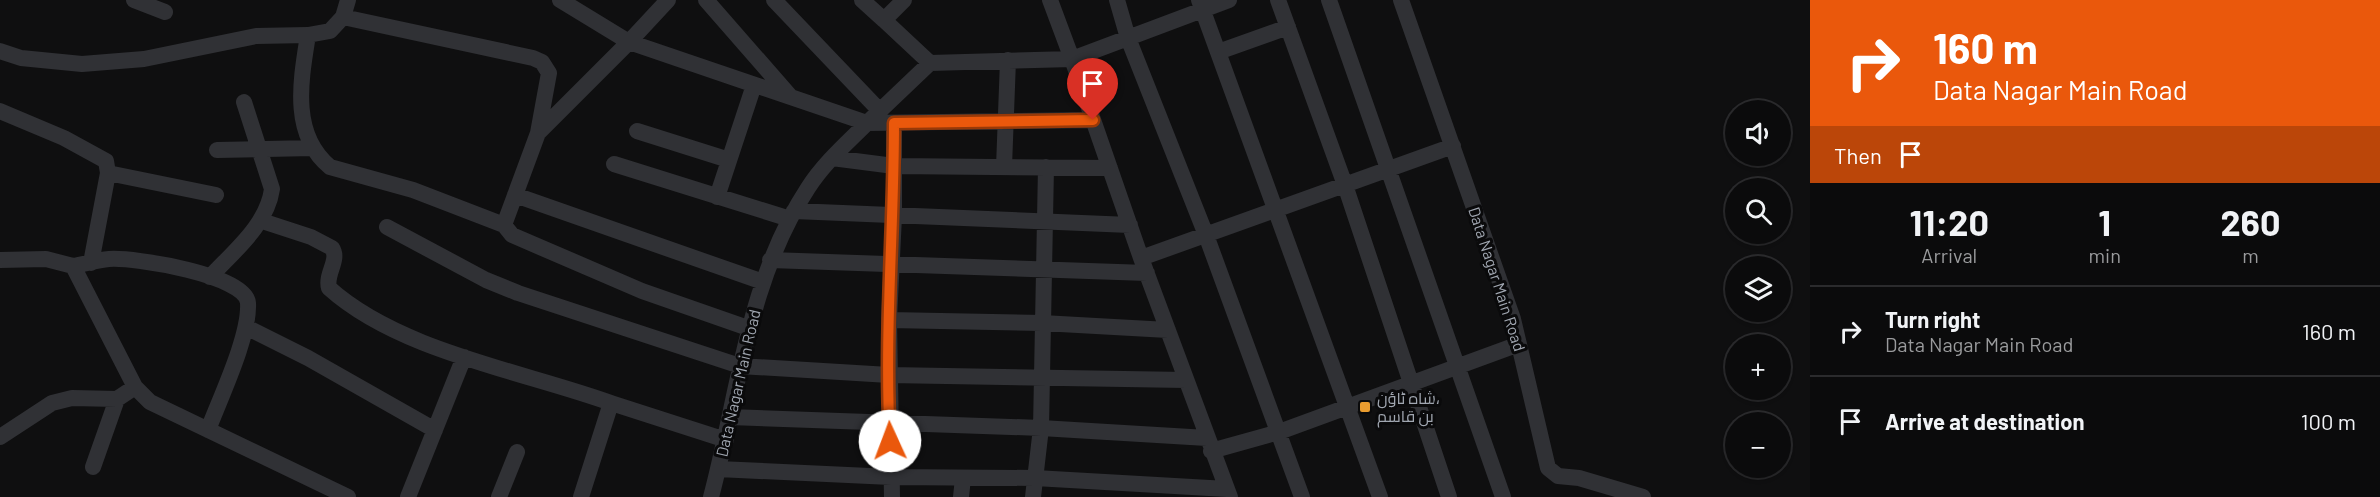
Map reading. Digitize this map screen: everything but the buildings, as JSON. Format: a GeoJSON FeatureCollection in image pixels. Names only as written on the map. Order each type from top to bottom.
{"type":"FeatureCollection","features":[{"type":"Feature","properties":{"kind":"street"},"geometry":{"type":"LineString","coordinates":[[134,0],[165,12]]}},
{"type":"Feature","properties":{"kind":"street"},"geometry":{"type":"LineString","coordinates":[[0,51],[21,58],[82,64],[144,59],[256,36],[308,35],[330,31],[343,17],[348,0]]}},
{"type":"Feature","properties":{"kind":"street"},"geometry":{"type":"LineString","coordinates":[[560,0],[629,42],[867,123],[1093,120]]}},
{"type":"Feature","properties":{"kind":"street"},"geometry":{"type":"LineString","coordinates":[[706,0],[790,97]]}},
{"type":"Feature","properties":{"kind":"street"},"geometry":{"type":"LineString","coordinates":[[774,0],[880,111]]}},
{"type":"Feature","properties":{"kind":"street"},"geometry":{"type":"LineString","coordinates":[[862,0],[930,63],[1072,58],[1128,38],[1201,5],[1229,0]]}},
{"type":"Feature","properties":{"kind":"street"},"geometry":{"type":"LineString","coordinates":[[884,20],[904,0]]}},
{"type":"Feature","properties":{"kind":"street"},"geometry":{"type":"LineString","coordinates":[[718,469],[891,477],[1035,478],[1229,493],[1209,445],[1144,266],[1050,0]]}},
{"type":"Feature","properties":{"kind":"street"},"geometry":{"type":"LineString","coordinates":[[1117,0],[1128,38],[1206,235],[1302,497]]}},
{"type":"Feature","properties":{"kind":"street"},"geometry":{"type":"LineString","coordinates":[[1278,0],[1345,185],[1449,497]]}},
{"type":"Feature","properties":{"kind":"street"},"geometry":{"type":"LineString","coordinates":[[1329,0],[1503,497]]}},
{"type":"Feature","properties":{"kind":"street","name":"Data Nagar Main Road"},"geometry":{"type":"LineString","coordinates":[[1401,0],[1513,319],[1548,468],[1558,476],[1579,478],[1609,492],[1642,497]]}},
{"type":"Feature","properties":{"kind":"street"},"geometry":{"type":"LineString","coordinates":[[538,133],[629,42],[660,3]]}},
{"type":"Feature","properties":{"kind":"street"},"geometry":{"type":"LineString","coordinates":[[1201,5],[1380,497]]}},
{"type":"Feature","properties":{"kind":"street"},"geometry":{"type":"LineString","coordinates":[[343,17],[542,62],[549,74],[538,133],[504,225]]}},
{"type":"Feature","properties":{"kind":"street"},"geometry":{"type":"LineString","coordinates":[[1218,52],[1288,27]]}},
{"type":"Feature","properties":{"kind":"street"},"geometry":{"type":"LineString","coordinates":[[308,35],[299,90],[303,120],[313,148],[330,167],[413,190],[504,225],[521,240],[642,291],[748,328]]}},
{"type":"Feature","properties":{"kind":"street"},"geometry":{"type":"LineString","coordinates":[[1004,167],[1008,60]]}},
{"type":"Feature","properties":{"kind":"street","name":"Data Nagar Main Road"},"geometry":{"type":"LineString","coordinates":[[711,497],[726,440],[748,328],[770,260],[792,215],[832,158],[930,63]]}},
{"type":"Feature","properties":{"kind":"street"},"geometry":{"type":"LineString","coordinates":[[717,197],[754,84]]}},
{"type":"Feature","properties":{"kind":"street"},"geometry":{"type":"LineString","coordinates":[[210,277],[262,221],[272,189],[244,102]]}},
{"type":"Feature","properties":{"kind":"street"},"geometry":{"type":"LineString","coordinates":[[0,111],[106,161],[108,173],[91,263]]}},
{"type":"Feature","properties":{"kind":"street"},"geometry":{"type":"LineString","coordinates":[[892,497],[889,320],[894,216],[894,123]]}},
{"type":"Feature","properties":{"kind":"street"},"geometry":{"type":"LineString","coordinates":[[636,131],[729,160]]}},
{"type":"Feature","properties":{"kind":"street"},"geometry":{"type":"LineString","coordinates":[[770,260],[890,267],[1043,271],[1144,266],[1206,235],[1452,146]]}},
{"type":"Feature","properties":{"kind":"street"},"geometry":{"type":"LineString","coordinates":[[217,150],[259,147],[313,148]]}},
{"type":"Feature","properties":{"kind":"street"},"geometry":{"type":"LineString","coordinates":[[832,158],[894,166],[1110,168]]}},
{"type":"Feature","properties":{"kind":"street"},"geometry":{"type":"LineString","coordinates":[[614,164],[717,197],[792,215],[894,216],[1130,225]]}},
{"type":"Feature","properties":{"kind":"street"},"geometry":{"type":"LineString","coordinates":[[1033,497],[1041,428],[1046,168]]}},
{"type":"Feature","properties":{"kind":"street"},"geometry":{"type":"LineString","coordinates":[[108,173],[216,195]]}},
{"type":"Feature","properties":{"kind":"street"},"geometry":{"type":"LineString","coordinates":[[515,195],[763,282]]}},
{"type":"Feature","properties":{"kind":"street"},"geometry":{"type":"LineString","coordinates":[[262,221],[311,237],[332,248],[335,257],[327,282],[329,288],[373,321],[464,357],[554,383],[726,440]]}},
{"type":"Feature","properties":{"kind":"street"},"geometry":{"type":"LineString","coordinates":[[387,227],[486,280],[518,293],[740,366],[889,375],[1186,380]]}},
{"type":"Feature","properties":{"kind":"street"},"geometry":{"type":"LineString","coordinates":[[0,260],[46,259],[73,266],[111,259],[148,262],[229,281],[247,297],[246,327],[208,430]]}},
{"type":"Feature","properties":{"kind":"street"},"geometry":{"type":"LineString","coordinates":[[73,266],[135,387],[150,402],[348,497]]}},
{"type":"Feature","properties":{"kind":"street"},"geometry":{"type":"LineString","coordinates":[[889,320],[1168,330]]}},
{"type":"Feature","properties":{"kind":"street"},"geometry":{"type":"LineString","coordinates":[[246,327],[308,358],[435,430]]}},
{"type":"Feature","properties":{"kind":"street"},"geometry":{"type":"LineString","coordinates":[[730,417],[1041,428],[1209,445],[1279,432],[1519,344]]}},
{"type":"Feature","properties":{"kind":"street"},"geometry":{"type":"LineString","coordinates":[[408,497],[464,357]]}},
{"type":"Feature","properties":{"kind":"street"},"geometry":{"type":"LineString","coordinates":[[0,437],[52,403],[72,398],[117,399],[135,387]]}},
{"type":"Feature","properties":{"kind":"street"},"geometry":{"type":"LineString","coordinates":[[93,467],[117,399]]}},
{"type":"Feature","properties":{"kind":"street"},"geometry":{"type":"LineString","coordinates":[[581,497],[611,403]]}},
{"type":"Feature","properties":{"kind":"street"},"geometry":{"type":"LineString","coordinates":[[499,497],[517,452]]}},
{"type":"Feature","properties":{"kind":"street"},"geometry":{"type":"LineString","coordinates":[[961,497],[963,478]]}},
{"type":"Feature","properties":{"kind":"place","name":"شاہ ٹاؤن، بن قاسم"},"geometry":{"type":"Point","coordinates":[1365,407]}},
{"type":"Feature","properties":{"kind":"route"},"geometry":{"type":"LineString","coordinates":[[890,441],[889,320],[894,216],[894,123],[1093,120]]}}]}
